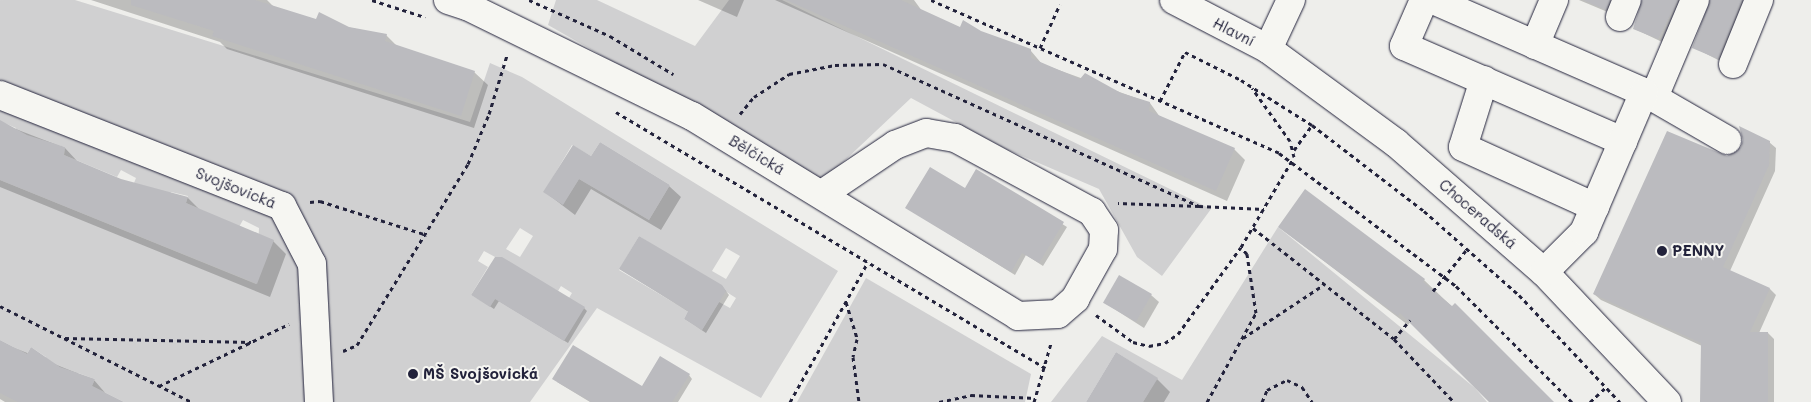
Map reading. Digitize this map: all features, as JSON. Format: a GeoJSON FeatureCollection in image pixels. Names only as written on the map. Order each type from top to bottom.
{"type":"FeatureCollection","features":[{"type":"Feature","properties":{"kind":"street","name":"Hlavní"},"geometry":{"type":"LineString","coordinates":[[1174,0],[1268,49]]}},
{"type":"Feature","properties":{"kind":"street"},"geometry":{"type":"LineString","coordinates":[[1268,49],[1291,0]]}},
{"type":"Feature","properties":{"kind":"street"},"geometry":{"type":"LineString","coordinates":[[1424,0],[1404,46],[1623,141]]}},
{"type":"Feature","properties":{"kind":"street"},"geometry":{"type":"LineString","coordinates":[[1433,0],[1649,95],[1727,140]]}},
{"type":"Feature","properties":{"kind":"street"},"geometry":{"type":"LineString","coordinates":[[1535,45],[1554,0]]}},
{"type":"Feature","properties":{"kind":"street"},"geometry":{"type":"LineString","coordinates":[[1544,272],[1584,232],[1623,141],[1649,95],[1695,0]]}},
{"type":"Feature","properties":{"kind":"street"},"geometry":{"type":"LineString","coordinates":[[1734,64],[1759,0]]}},
{"type":"Feature","properties":{"kind":"street","name":"Bělčická"},"geometry":{"type":"LineString","coordinates":[[462,2],[692,116],[1018,316],[1067,306]]}},
{"type":"Feature","properties":{"kind":"street","name":"Choceradská"},"geometry":{"type":"LineString","coordinates":[[1268,49],[1396,143],[1544,272],[1667,402]]}},
{"type":"Feature","properties":{"kind":"street"},"geometry":{"type":"LineString","coordinates":[[1484,80],[1463,147],[1595,207]]}},
{"type":"Feature","properties":{"kind":"street","name":"Svojšovická"},"geometry":{"type":"LineString","coordinates":[[0,95],[282,206],[312,264],[319,402]]}},
{"type":"Feature","properties":{"kind":"street"},"geometry":{"type":"LineString","coordinates":[[822,194],[895,145],[926,133],[954,138],[1092,212],[1104,230],[1103,249],[1067,306]]}},
{"type":"Feature","properties":{"kind":"path"},"geometry":{"type":"LineString","coordinates":[[372,0],[427,18]]}},
{"type":"Feature","properties":{"kind":"path"},"geometry":{"type":"LineString","coordinates":[[931,0],[1279,154],[1444,277],[1572,402]]}},
{"type":"Feature","properties":{"kind":"path"},"geometry":{"type":"LineString","coordinates":[[1040,48],[1060,4]]}},
{"type":"Feature","properties":{"kind":"path"},"geometry":{"type":"LineString","coordinates":[[317,361],[357,345],[426,235],[468,164],[489,114],[509,50]]}},
{"type":"Feature","properties":{"kind":"path"},"geometry":{"type":"LineString","coordinates":[[1160,101],[1185,52],[1251,86],[1312,125],[1424,210],[1519,295],[1620,402]]}},
{"type":"Feature","properties":{"kind":"path"},"geometry":{"type":"LineString","coordinates":[[1251,86],[1294,150]]}},
{"type":"Feature","properties":{"kind":"path"},"geometry":{"type":"LineString","coordinates":[[614,111],[1045,368]]}},
{"type":"Feature","properties":{"kind":"path"},"geometry":{"type":"LineString","coordinates":[[940,402],[971,395],[1035,400],[1067,306],[1134,342],[1149,346],[1166,343],[1178,334],[1241,247],[1292,163],[1294,150],[1312,125]]}},
{"type":"Feature","properties":{"kind":"path"},"geometry":{"type":"LineString","coordinates":[[282,206],[320,201],[426,235]]}},
{"type":"Feature","properties":{"kind":"path"},"geometry":{"type":"LineString","coordinates":[[1198,206],[1264,209]]}},
{"type":"Feature","properties":{"kind":"path"},"geometry":{"type":"LineString","coordinates":[[1253,228],[1394,339],[1454,402]]}},
{"type":"Feature","properties":{"kind":"path"},"geometry":{"type":"LineString","coordinates":[[790,402],[884,233]]}},
{"type":"Feature","properties":{"kind":"path"},"geometry":{"type":"LineString","coordinates":[[1207,402],[1256,313],[1247,254],[1241,247]]}},
{"type":"Feature","properties":{"kind":"path"},"geometry":{"type":"LineString","coordinates":[[1433,291],[1461,256]]}},
{"type":"Feature","properties":{"kind":"path"},"geometry":{"type":"LineString","coordinates":[[1243,338],[1325,284]]}},
{"type":"Feature","properties":{"kind":"path"},"geometry":{"type":"LineString","coordinates":[[846,301],[857,339],[853,357],[859,402]]}},
{"type":"Feature","properties":{"kind":"path"},"geometry":{"type":"LineString","coordinates":[[0,306],[192,402]]}},
{"type":"Feature","properties":{"kind":"path"},"geometry":{"type":"LineString","coordinates":[[159,386],[314,312]]}},
{"type":"Feature","properties":{"kind":"path"},"geometry":{"type":"LineString","coordinates":[[1394,339],[1410,320]]}},
{"type":"Feature","properties":{"kind":"path"},"geometry":{"type":"LineString","coordinates":[[64,338],[252,342]]}},
{"type":"Feature","properties":{"kind":"path"},"geometry":{"type":"LineString","coordinates":[[1262,402],[1267,390],[1287,380],[1302,387],[1312,402]]}},
{"type":"Feature","properties":{"kind":"path"},"geometry":{"type":"LineString","coordinates":[[1590,402],[1600,392]]}},
{"type":"Feature","properties":{"kind":"shaded area"},"geometry":{"type":"Polygon","coordinates":[[[0,0],[75,0],[470,122],[490,63],[522,77],[838,271],[761,398],[597,308],[530,402],[124,402],[92,386],[95,379],[78,373],[75,378],[42,362],[46,357],[31,347],[27,354],[0,340],[0,180],[256,284],[259,228],[243,220],[239,227],[186,203],[188,196],[171,192],[169,197],[134,183],[136,178],[121,170],[117,177],[64,155],[65,147],[13,133],[16,128],[0,121],[0,0]],[[600,142],[591,156],[572,145],[544,192],[563,204],[579,179],[649,220],[670,185],[600,142]],[[520,228],[506,249],[520,257],[533,236],[520,228]],[[639,236],[619,270],[688,311],[684,319],[702,330],[719,302],[730,308],[736,298],[639,236]],[[726,248],[712,271],[726,279],[740,256],[726,248]],[[484,251],[478,261],[488,267],[471,295],[490,306],[495,299],[569,298],[572,293],[561,286],[558,291],[484,251]]]}},
{"type":"Feature","properties":{"kind":"shaded area"},"geometry":{"type":"Polygon","coordinates":[[[556,0],[597,0],[695,46],[729,0],[782,0],[1211,209],[1162,276],[1137,257],[1099,189],[1006,149],[911,98],[823,181],[548,25],[556,0]]]}},
{"type":"Feature","properties":{"kind":"shaded area"},"geometry":{"type":"Polygon","coordinates":[[[1278,227],[1475,388],[1487,402],[1143,402],[1157,378],[1116,352],[1086,402],[1051,402],[1102,336],[1182,380],[1278,227]]]}},
{"type":"Feature","properties":{"kind":"shaded area"},"geometry":{"type":"Polygon","coordinates":[[[866,278],[1031,374],[1025,402],[797,402],[866,278]]]}},
{"type":"Feature","properties":{"kind":"building"},"geometry":{"type":"Polygon","coordinates":[[[131,0],[255,0],[316,19],[319,12],[349,27],[387,34],[385,41],[475,71],[461,116],[212,36],[214,31],[131,5],[131,0]]]}},
{"type":"Feature","properties":{"kind":"building"},"geometry":{"type":"Polygon","coordinates":[[[786,0],[901,0],[960,27],[963,20],[981,31],[1031,49],[1031,58],[1080,79],[1085,73],[1121,93],[1150,102],[1149,111],[1235,148],[1216,191],[786,0]]]}},
{"type":"Feature","properties":{"kind":"building"},"geometry":{"type":"Polygon","coordinates":[[[1583,0],[1610,0],[1606,10],[1583,0]]]}},
{"type":"Feature","properties":{"kind":"building"},"geometry":{"type":"Polygon","coordinates":[[[1642,0],[1678,0],[1658,39],[1633,29],[1642,0]]]}},
{"type":"Feature","properties":{"kind":"building"},"geometry":{"type":"Polygon","coordinates":[[[1710,0],[1742,0],[1718,59],[1692,48],[1710,0]]]}},
{"type":"Feature","properties":{"kind":"building"},"geometry":{"type":"Polygon","coordinates":[[[0,120],[27,135],[65,147],[64,155],[121,179],[188,197],[186,203],[274,240],[257,284],[0,180],[0,120]]]}},
{"type":"Feature","properties":{"kind":"building"},"geometry":{"type":"Polygon","coordinates":[[[1739,126],[1770,141],[1769,165],[1723,267],[1770,288],[1750,332],[1768,332],[1768,402],[1700,402],[1701,343],[1593,294],[1667,131],[1727,156],[1741,147],[1743,140],[1739,126]]]}},
{"type":"Feature","properties":{"kind":"building"},"geometry":{"type":"Polygon","coordinates":[[[600,142],[670,185],[649,220],[579,179],[563,205],[543,192],[573,145],[591,156],[600,142]]]}},
{"type":"Feature","properties":{"kind":"building"},"geometry":{"type":"Polygon","coordinates":[[[930,167],[965,188],[976,169],[1064,222],[1039,263],[1022,253],[1011,272],[905,208],[930,167]]]}},
{"type":"Feature","properties":{"kind":"building"},"geometry":{"type":"Polygon","coordinates":[[[1305,189],[1425,279],[1423,282],[1452,306],[1455,303],[1554,402],[1489,402],[1400,313],[1398,316],[1278,227],[1305,189]]]}},
{"type":"Feature","properties":{"kind":"building"},"geometry":{"type":"Polygon","coordinates":[[[639,236],[722,285],[726,291],[702,330],[684,319],[688,311],[619,269],[639,236]]]}},
{"type":"Feature","properties":{"kind":"building"},"geometry":{"type":"Polygon","coordinates":[[[495,257],[502,257],[585,307],[564,341],[495,299],[490,307],[471,295],[495,257]]]}},
{"type":"Feature","properties":{"kind":"building"},"geometry":{"type":"Polygon","coordinates":[[[1119,275],[1152,294],[1136,322],[1103,303],[1119,275]]]}},
{"type":"Feature","properties":{"kind":"building"},"geometry":{"type":"Polygon","coordinates":[[[0,340],[27,354],[31,347],[60,367],[95,379],[92,386],[124,402],[18,402],[0,393],[0,340]]]}},
{"type":"Feature","properties":{"kind":"building"},"geometry":{"type":"Polygon","coordinates":[[[573,345],[642,386],[660,356],[690,374],[672,402],[591,402],[552,379],[573,345]]]}},
{"type":"Feature","properties":{"kind":"building"},"geometry":{"type":"Polygon","coordinates":[[[1116,352],[1158,378],[1143,402],[1086,402],[1116,352]]]}},
{"type":"Feature","properties":{"kind":"place","name":"PENNY"},"geometry":{"type":"Point","coordinates":[1662,251]}},
{"type":"Feature","properties":{"kind":"place","name":"MŠ Svojšovická"},"geometry":{"type":"Point","coordinates":[413,374]}}]}
